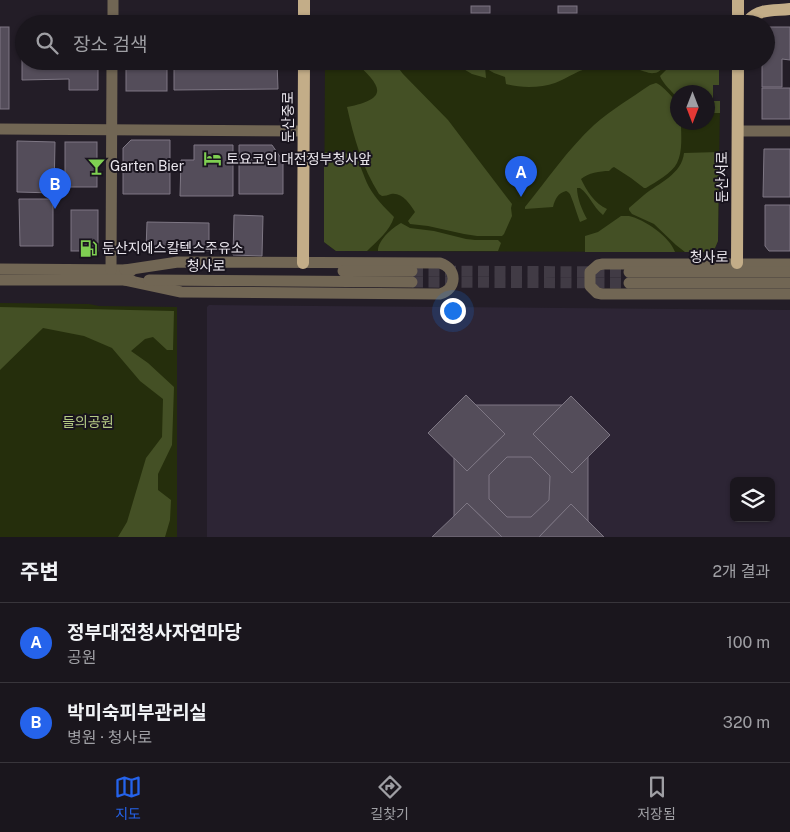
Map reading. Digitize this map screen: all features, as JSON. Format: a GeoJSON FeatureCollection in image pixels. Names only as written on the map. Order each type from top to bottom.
{"type":"FeatureCollection","features":[{"type":"Feature","properties":{"kind":"main road"},"geometry":{"type":"LineString","coordinates":[[304,0],[304,15]]}},
{"type":"Feature","properties":{"kind":"main road"},"geometry":{"type":"LineString","coordinates":[[738,0],[738,15]]}},
{"type":"Feature","properties":{"kind":"main road"},"geometry":{"type":"LineString","coordinates":[[755,15],[770,10],[790,9]]}},
{"type":"Feature","properties":{"kind":"main road","name":"둔산중로"},"geometry":{"type":"LineString","coordinates":[[303,263],[304,70]]}},
{"type":"Feature","properties":{"kind":"main road","name":"둔산서로"},"geometry":{"type":"LineString","coordinates":[[737,263],[738,70]]}},
{"type":"Feature","properties":{"kind":"street"},"geometry":{"type":"LineString","coordinates":[[113,0],[113,15]]}},
{"type":"Feature","properties":{"kind":"street"},"geometry":{"type":"LineString","coordinates":[[111,270],[112,70]]}},
{"type":"Feature","properties":{"kind":"street"},"geometry":{"type":"LineString","coordinates":[[0,129],[303,130]]}},
{"type":"Feature","properties":{"kind":"street"},"geometry":{"type":"LineString","coordinates":[[738,131],[790,131]]}},
{"type":"Feature","properties":{"kind":"street"},"geometry":{"type":"LineString","coordinates":[[178,262],[440,263],[449,267],[453,281],[448,290],[440,294],[181,292],[125,275],[178,262]]}},
{"type":"Feature","properties":{"kind":"street"},"geometry":{"type":"LineString","coordinates":[[790,264],[603,264],[598,265],[590,272],[590,286],[598,294],[790,294]]}},
{"type":"Feature","properties":{"kind":"street","name":"청사로"},"geometry":{"type":"LineString","coordinates":[[0,269],[111,270],[125,275]]}},
{"type":"Feature","properties":{"kind":"street","name":"청사로"},"geometry":{"type":"LineString","coordinates":[[790,272],[629,277],[790,283]]}},
{"type":"Feature","properties":{"kind":"street","name":"청사로"},"geometry":{"type":"LineString","coordinates":[[0,280],[125,275],[412,276]]}},
{"type":"Feature","properties":{"kind":"shaded area"},"geometry":{"type":"Polygon","coordinates":[[[209,305],[790,310],[790,537],[207,537],[207,307],[209,305]]]}},
{"type":"Feature","properties":{"kind":"green space"},"geometry":{"type":"Polygon","coordinates":[[[325,70],[719,70],[719,85],[670,85],[670,130],[715,130],[715,101],[720,101],[718,241],[715,248],[710,252],[336,251],[324,242],[325,70]]]}},
{"type":"Feature","properties":{"kind":"green space"},"geometry":{"type":"Polygon","coordinates":[[[363,70],[400,70],[448,120],[512,204],[512,216],[502,236],[477,236],[410,224],[408,221],[415,212],[405,199],[395,194],[382,196],[379,194],[359,152],[347,107],[371,99],[376,95],[375,84],[363,70]]]}},
{"type":"Feature","properties":{"kind":"green space"},"geometry":{"type":"Polygon","coordinates":[[[465,70],[485,70],[486,78],[465,70]]]}},
{"type":"Feature","properties":{"kind":"green space"},"geometry":{"type":"Polygon","coordinates":[[[489,70],[583,70],[555,83],[530,87],[506,84],[505,77],[489,70]]]}},
{"type":"Feature","properties":{"kind":"green space"},"geometry":{"type":"Polygon","coordinates":[[[640,70],[660,70],[656,73],[640,70]]]}},
{"type":"Feature","properties":{"kind":"green space"},"geometry":{"type":"Polygon","coordinates":[[[666,70],[719,70],[719,85],[670,85],[670,89],[660,76],[666,70]]]}},
{"type":"Feature","properties":{"kind":"green space"},"geometry":{"type":"Polygon","coordinates":[[[656,83],[670,95],[670,130],[681,130],[679,158],[671,170],[646,188],[614,167],[609,171],[587,175],[581,179],[588,192],[598,203],[607,209],[603,215],[589,197],[580,188],[577,188],[580,204],[587,219],[580,222],[571,197],[566,191],[557,197],[553,207],[525,209],[584,134],[607,114],[650,85],[656,83]]]}},
{"type":"Feature","properties":{"kind":"green space"},"geometry":{"type":"Polygon","coordinates":[[[715,101],[720,101],[720,113],[715,113],[715,101]]]}},
{"type":"Feature","properties":{"kind":"green space"},"geometry":{"type":"Polygon","coordinates":[[[324,152],[354,154],[371,191],[394,217],[379,240],[367,251],[336,251],[324,242],[324,152]]]}},
{"type":"Feature","properties":{"kind":"green space"},"geometry":{"type":"Polygon","coordinates":[[[719,152],[718,241],[715,248],[710,252],[685,252],[654,224],[632,214],[629,210],[629,208],[679,167],[684,153],[719,152]]]}},
{"type":"Feature","properties":{"kind":"green space"},"geometry":{"type":"Polygon","coordinates":[[[621,216],[629,216],[649,225],[668,240],[675,252],[585,252],[585,236],[598,232],[621,216]]]}},
{"type":"Feature","properties":{"kind":"green space"},"geometry":{"type":"Polygon","coordinates":[[[401,223],[410,228],[434,231],[466,239],[498,240],[501,243],[498,251],[378,251],[383,239],[401,223]]]}},
{"type":"Feature","properties":{"kind":"green space","name":"들의공원"},"geometry":{"type":"Polygon","coordinates":[[[0,303],[177,307],[177,537],[0,537],[0,303]]]}},
{"type":"Feature","properties":{"kind":"green space"},"geometry":{"type":"Polygon","coordinates":[[[0,307],[174,311],[173,350],[167,350],[153,337],[145,339],[131,351],[148,363],[174,387],[172,445],[158,474],[158,490],[171,500],[170,520],[165,537],[118,537],[127,522],[146,458],[162,437],[163,399],[140,381],[112,348],[84,336],[43,328],[0,370],[0,307]]]}},
{"type":"Feature","properties":{"kind":"building"},"geometry":{"type":"Polygon","coordinates":[[[471,6],[490,6],[490,13],[471,13],[471,6]]]}},
{"type":"Feature","properties":{"kind":"building"},"geometry":{"type":"Polygon","coordinates":[[[558,6],[577,6],[577,13],[558,13],[558,6]]]}},
{"type":"Feature","properties":{"kind":"building"},"geometry":{"type":"Polygon","coordinates":[[[0,27],[9,27],[9,109],[0,109],[0,27]]]}},
{"type":"Feature","properties":{"kind":"building"},"geometry":{"type":"Polygon","coordinates":[[[775,27],[790,27],[790,60],[782,59],[782,87],[762,87],[762,70],[775,70],[775,27]]]}},
{"type":"Feature","properties":{"kind":"building"},"geometry":{"type":"Polygon","coordinates":[[[22,70],[98,70],[98,90],[69,90],[69,79],[22,80],[22,70]]]}},
{"type":"Feature","properties":{"kind":"building"},"geometry":{"type":"Polygon","coordinates":[[[126,70],[167,70],[167,91],[126,91],[126,70]]]}},
{"type":"Feature","properties":{"kind":"building"},"geometry":{"type":"Polygon","coordinates":[[[174,70],[277,70],[278,89],[174,90],[174,70]]]}},
{"type":"Feature","properties":{"kind":"building"},"geometry":{"type":"Polygon","coordinates":[[[762,88],[790,88],[790,119],[762,119],[762,88]]]}},
{"type":"Feature","properties":{"kind":"building"},"geometry":{"type":"Polygon","coordinates":[[[131,140],[170,140],[170,194],[123,194],[123,148],[131,140]]]}},
{"type":"Feature","properties":{"kind":"building"},"geometry":{"type":"Polygon","coordinates":[[[17,141],[55,142],[54,193],[17,192],[17,141]]]}},
{"type":"Feature","properties":{"kind":"building"},"geometry":{"type":"Polygon","coordinates":[[[65,142],[97,142],[97,187],[65,187],[65,142]]]}},
{"type":"Feature","properties":{"kind":"building"},"geometry":{"type":"Polygon","coordinates":[[[194,145],[233,145],[233,196],[180,196],[181,160],[194,160],[194,145]]]}},
{"type":"Feature","properties":{"kind":"building"},"geometry":{"type":"Polygon","coordinates":[[[239,145],[272,145],[283,161],[283,194],[239,194],[239,145]]]}},
{"type":"Feature","properties":{"kind":"building"},"geometry":{"type":"Polygon","coordinates":[[[764,149],[790,149],[790,197],[763,197],[764,149]]]}},
{"type":"Feature","properties":{"kind":"building"},"geometry":{"type":"Polygon","coordinates":[[[19,199],[53,199],[53,246],[20,246],[19,199]]]}},
{"type":"Feature","properties":{"kind":"building"},"geometry":{"type":"Polygon","coordinates":[[[765,205],[790,205],[790,251],[769,251],[765,246],[765,205]]]}},
{"type":"Feature","properties":{"kind":"building"},"geometry":{"type":"Polygon","coordinates":[[[71,210],[98,210],[98,251],[71,251],[71,210]]]}},
{"type":"Feature","properties":{"kind":"building"},"geometry":{"type":"Polygon","coordinates":[[[234,215],[263,216],[262,256],[233,255],[234,215]]]}},
{"type":"Feature","properties":{"kind":"building"},"geometry":{"type":"Polygon","coordinates":[[[147,222],[209,223],[209,251],[146,250],[147,222]]]}},
{"type":"Feature","properties":{"kind":"building"},"geometry":{"type":"Polygon","coordinates":[[[466,395],[505,434],[467,471],[428,433],[466,395]]]}},
{"type":"Feature","properties":{"kind":"building"},"geometry":{"type":"Polygon","coordinates":[[[571,396],[610,435],[572,473],[533,434],[571,396]]]}},
{"type":"Feature","properties":{"kind":"building"},"geometry":{"type":"Polygon","coordinates":[[[476,405],[562,405],[533,434],[572,473],[588,457],[588,521],[571,504],[539,537],[502,537],[467,503],[454,516],[454,458],[467,471],[505,434],[476,405]]]}},
{"type":"Feature","properties":{"kind":"building"},"geometry":{"type":"Polygon","coordinates":[[[507,457],[531,457],[550,476],[549,500],[531,517],[507,517],[489,499],[489,475],[507,457]]]}},
{"type":"Feature","properties":{"kind":"building"},"geometry":{"type":"Polygon","coordinates":[[[467,503],[502,537],[432,537],[454,516],[467,503]]]}},
{"type":"Feature","properties":{"kind":"building"},"geometry":{"type":"Polygon","coordinates":[[[571,504],[604,537],[539,537],[571,504]]]}},
{"type":"Feature","properties":{"kind":"tunnel"},"geometry":{"type":"LineString","coordinates":[[412,271],[629,272]]}},
{"type":"Feature","properties":{"kind":"tunnel"},"geometry":{"type":"LineString","coordinates":[[412,282],[629,283]]}},
{"type":"Feature","properties":{"kind":"place","name":"토요코인 대전정부청사앞"},"geometry":{"type":"Point","coordinates":[212,159]}},
{"type":"Feature","properties":{"kind":"place","name":"Garten Bier"},"geometry":{"type":"Point","coordinates":[96,166]}},
{"type":"Feature","properties":{"kind":"place","name":"정부대전청사자연마당"},"geometry":{"type":"Point","coordinates":[521,197]}},
{"type":"Feature","properties":{"kind":"place","name":"박미숙피부관리실"},"geometry":{"type":"Point","coordinates":[55,209]}},
{"type":"Feature","properties":{"kind":"place","name":"둔산지에스칼텍스주유소"},"geometry":{"type":"Point","coordinates":[88,248]}}]}
